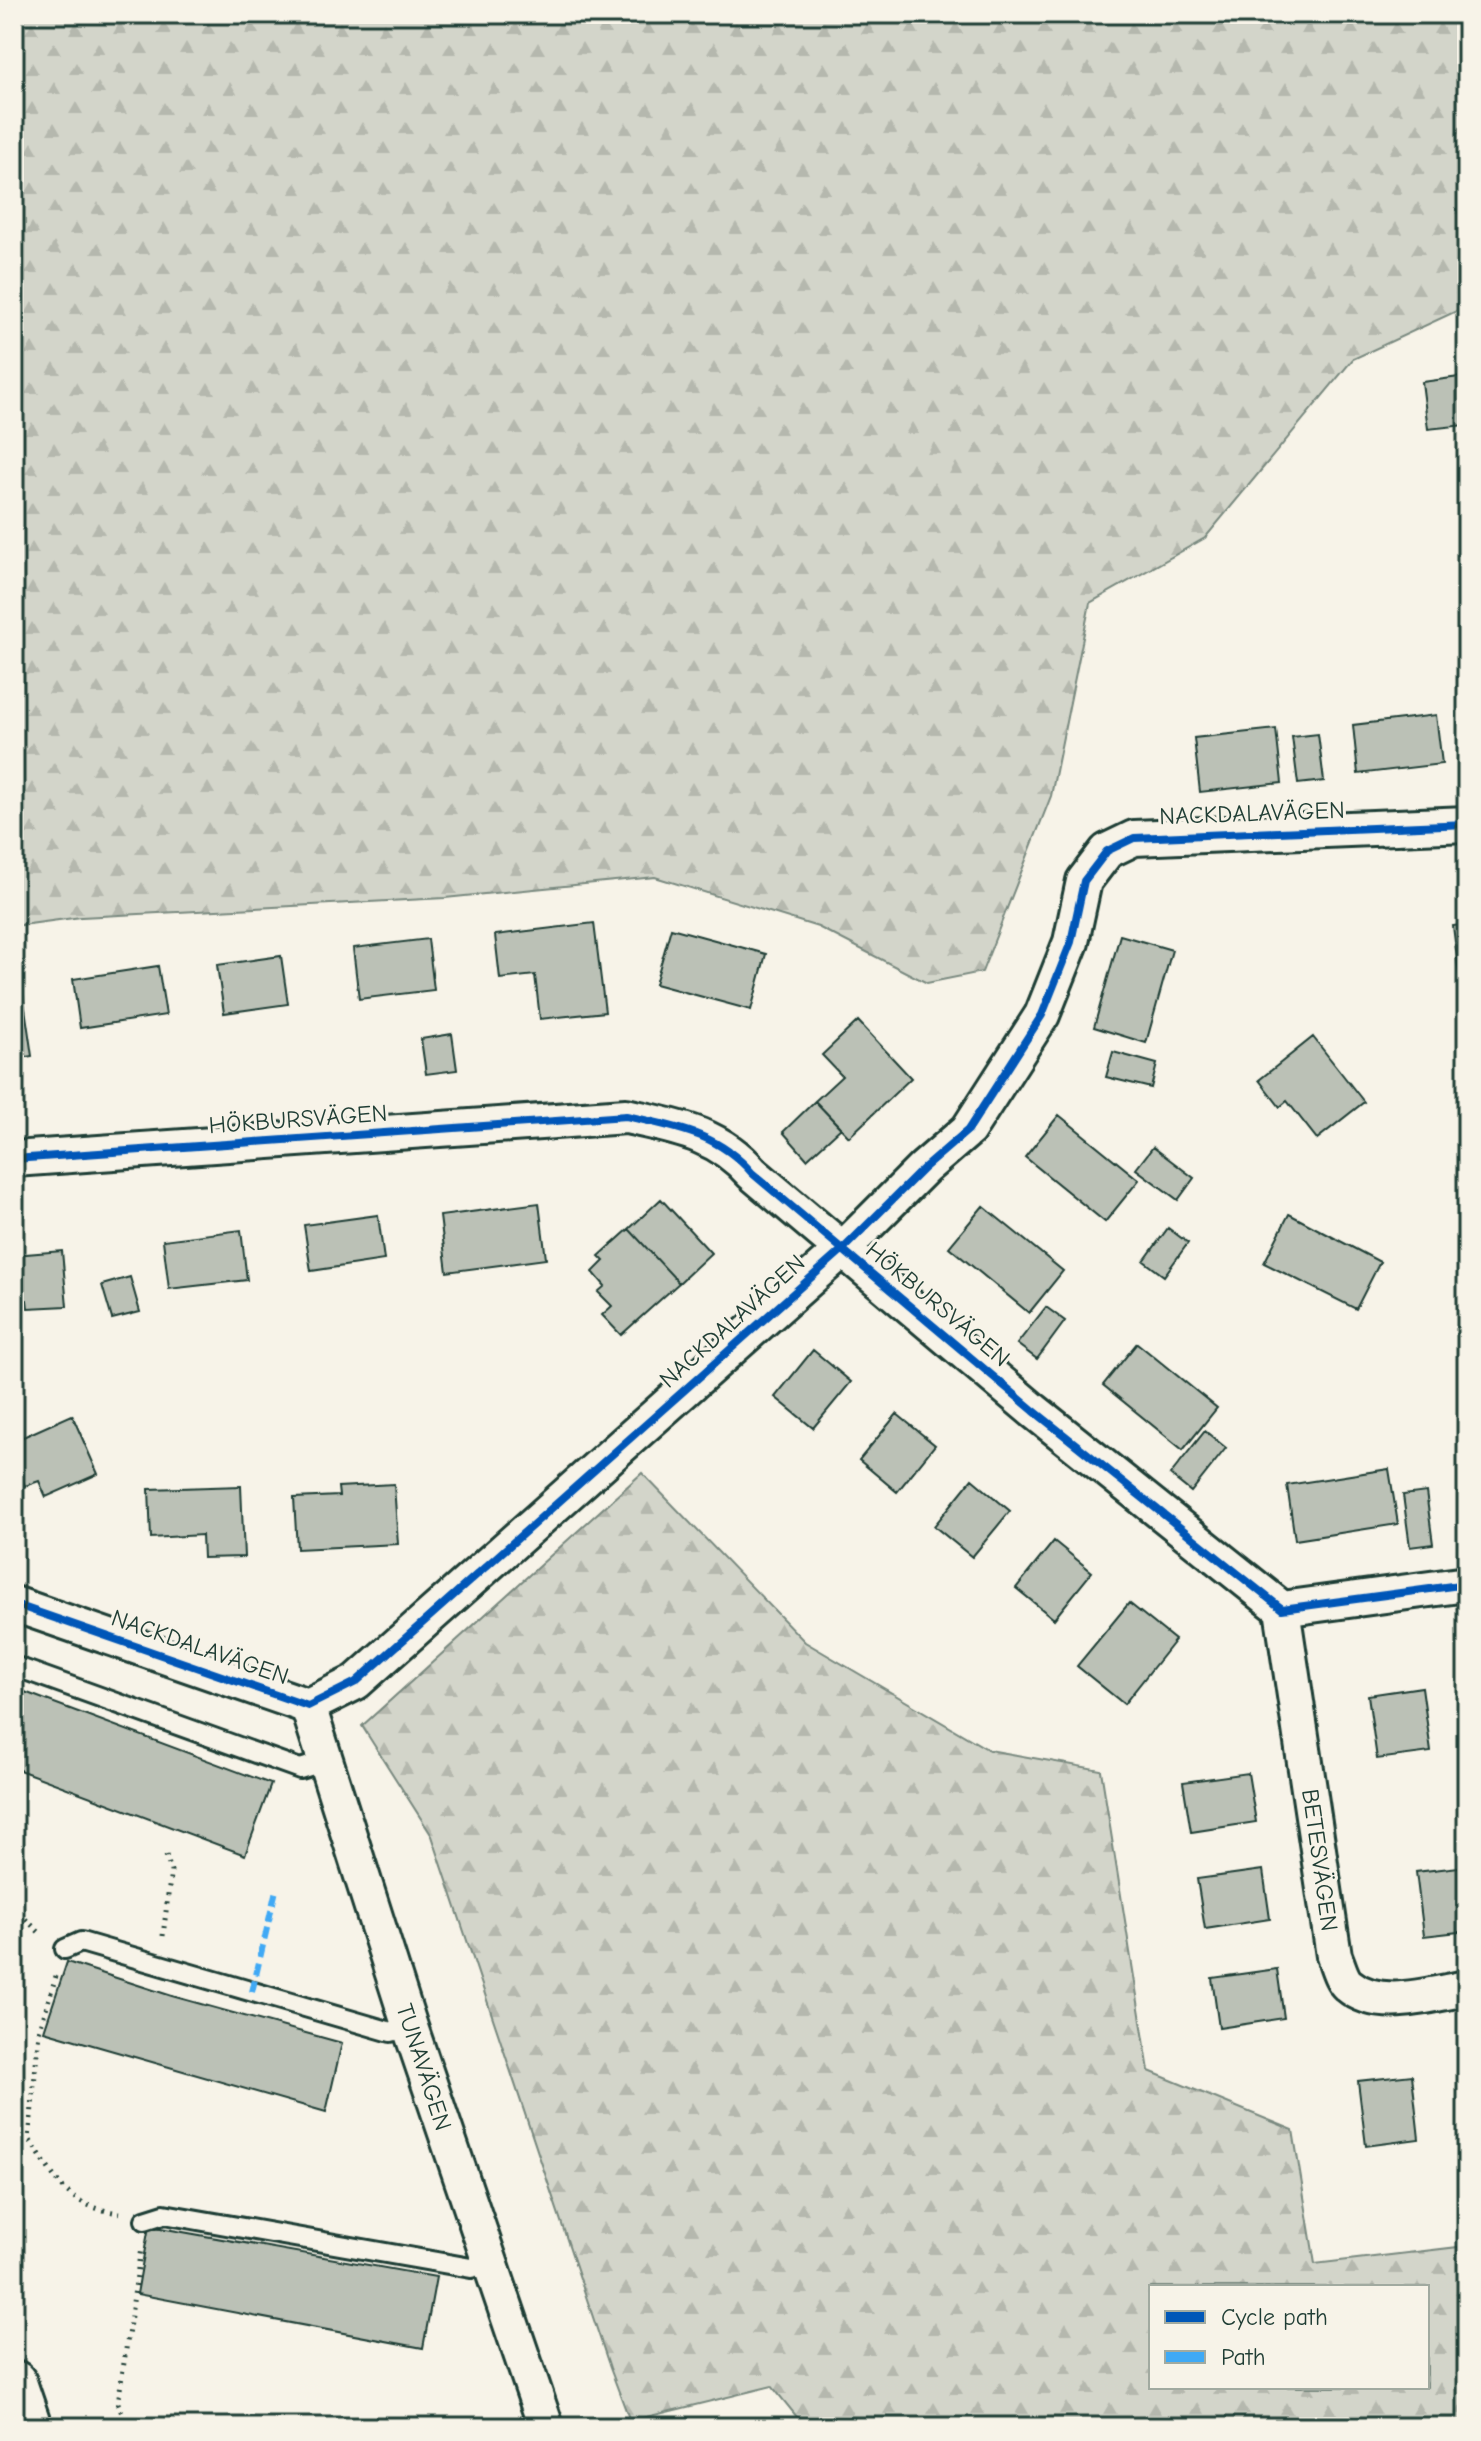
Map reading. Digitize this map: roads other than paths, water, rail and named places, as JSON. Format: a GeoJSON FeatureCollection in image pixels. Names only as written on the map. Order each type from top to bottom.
{"type":"FeatureCollection","features":[{"type":"Feature","properties":{"kind":"main road"},"geometry":{"type":"LineString","coordinates":[[14,2383],[29,2427]]}},
{"type":"Feature","properties":{"kind":"street","name":"NACKDALAVÄGEN"},"geometry":{"type":"LineString","coordinates":[[14,1604],[308,1706],[356,1682],[842,1250],[924,1168],[968,1130],[1042,1015],[1071,942],[1084,881],[1107,851],[1134,838],[1467,824]]}},
{"type":"Feature","properties":{"kind":"street","name":"HÖKBURSVÄGEN"},"geometry":{"type":"LineString","coordinates":[[14,1159],[626,1116],[703,1136],[736,1154],[752,1173],[1034,1411],[1282,1609]]}},
{"type":"Feature","properties":{"kind":"street"},"geometry":{"type":"LineString","coordinates":[[1282,1609],[1467,1584]]}},
{"type":"Feature","properties":{"kind":"street","name":"BETESVÄGEN"},"geometry":{"type":"LineString","coordinates":[[1282,1609],[1334,1956],[1346,1984],[1366,1995],[1389,2000],[1467,1988]]}},
{"type":"Feature","properties":{"kind":"street","name":"TUNAVÄGEN"},"geometry":{"type":"LineString","coordinates":[[308,1706],[410,2027],[546,2427]]}},
{"type":"Feature","properties":{"kind":"lane"},"geometry":{"type":"LineString","coordinates":[[14,1666],[300,1769],[326,1761]]}},
{"type":"Feature","properties":{"kind":"lane"},"geometry":{"type":"LineString","coordinates":[[65,1949],[81,1942],[391,2032],[410,2027]]}},
{"type":"Feature","properties":{"kind":"lane"},"geometry":{"type":"LineString","coordinates":[[145,2220],[164,2214],[471,2268],[489,2262]]}}]}
